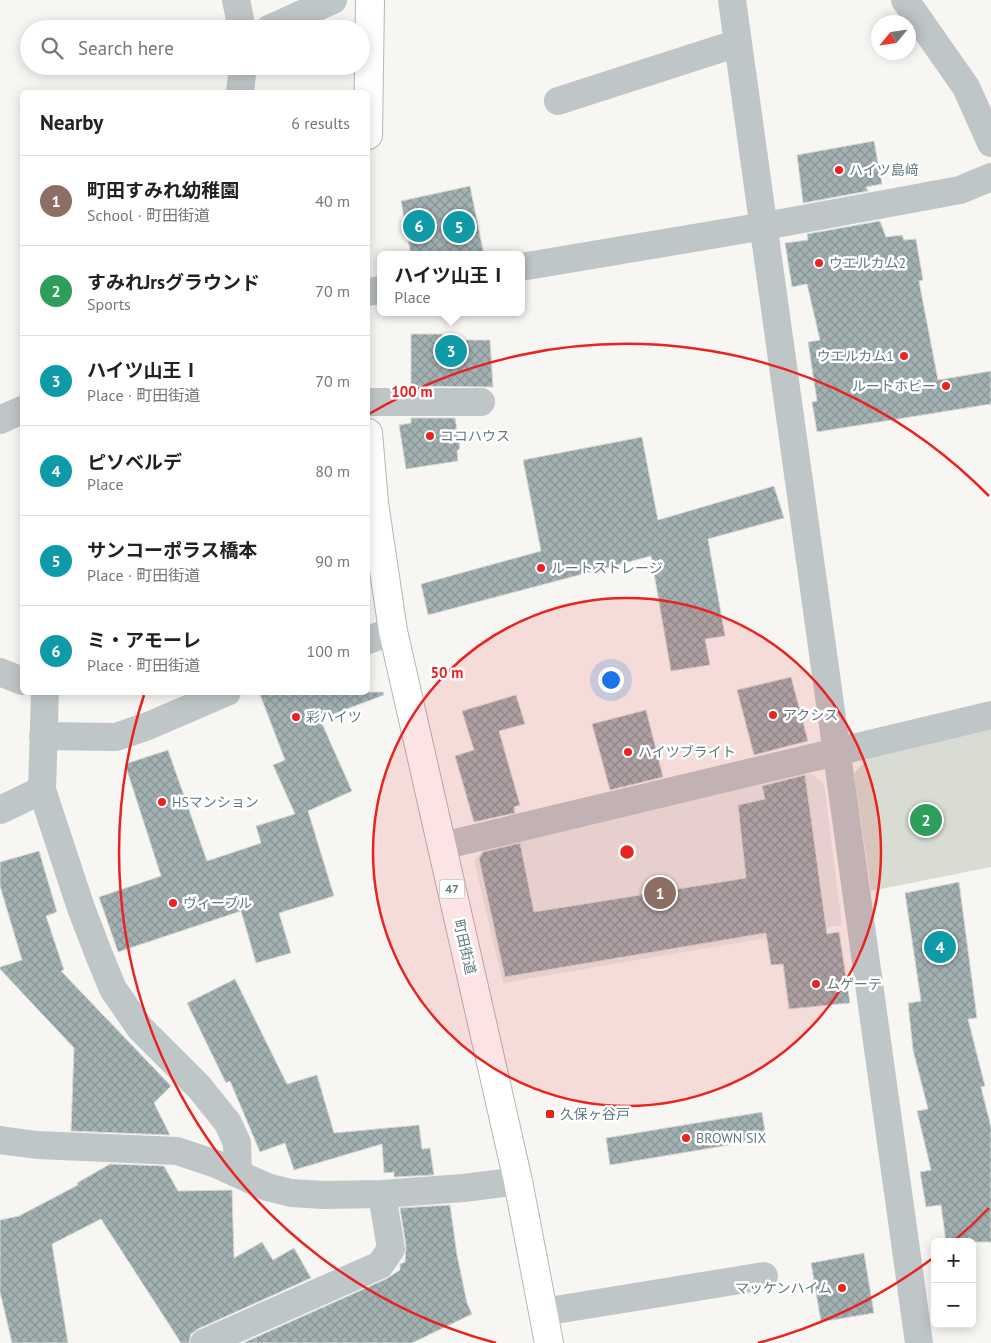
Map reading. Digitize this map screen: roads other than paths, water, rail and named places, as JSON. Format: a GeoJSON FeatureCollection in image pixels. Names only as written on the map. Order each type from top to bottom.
{"type":"FeatureCollection","features":[{"type":"Feature","properties":{"kind":"main road"},"geometry":{"type":"LineString","coordinates":[[370,0],[370,20]]}},
{"type":"Feature","properties":{"kind":"main road"},"geometry":{"type":"LineString","coordinates":[[369,75],[369,90]]}},
{"type":"Feature","properties":{"kind":"main road","name":"町田街道"},"geometry":{"type":"LineString","coordinates":[[370,480],[380,636],[442,846],[518,1181],[549,1343]]}},
{"type":"Feature","properties":{"kind":"street"},"geometry":{"type":"LineString","coordinates":[[236,0],[240,20]]}},
{"type":"Feature","properties":{"kind":"street"},"geometry":{"type":"LineString","coordinates":[[289,20],[333,0]]}},
{"type":"Feature","properties":{"kind":"street"},"geometry":{"type":"LineString","coordinates":[[732,0],[765,226],[919,1343]]}},
{"type":"Feature","properties":{"kind":"street"},"geometry":{"type":"LineString","coordinates":[[905,0],[966,87],[991,143]]}},
{"type":"Feature","properties":{"kind":"street"},"geometry":{"type":"LineString","coordinates":[[558,100],[738,43]]}},
{"type":"Feature","properties":{"kind":"street"},"geometry":{"type":"LineString","coordinates":[[240,90],[242,75]]}},
{"type":"Feature","properties":{"kind":"street"},"geometry":{"type":"LineString","coordinates":[[525,266],[765,226],[960,190],[991,177]]}},
{"type":"Feature","properties":{"kind":"street"},"geometry":{"type":"LineString","coordinates":[[370,402],[481,402]]}},
{"type":"Feature","properties":{"kind":"street"},"geometry":{"type":"LineString","coordinates":[[0,420],[20,411]]}},
{"type":"Feature","properties":{"kind":"street"},"geometry":{"type":"LineString","coordinates":[[0,672],[20,680]]}},
{"type":"Feature","properties":{"kind":"street"},"geometry":{"type":"LineString","coordinates":[[44,695],[42,790],[81,908],[113,989],[140,1028],[199,1086],[228,1123],[237,1143],[238,1174]]}},
{"type":"Feature","properties":{"kind":"street"},"geometry":{"type":"LineString","coordinates":[[43,736],[116,737],[148,726],[220,695]]}},
{"type":"Feature","properties":{"kind":"street"},"geometry":{"type":"LineString","coordinates":[[442,846],[991,715]]}},
{"type":"Feature","properties":{"kind":"street"},"geometry":{"type":"LineString","coordinates":[[0,810],[42,790]]}},
{"type":"Feature","properties":{"kind":"street"},"geometry":{"type":"LineString","coordinates":[[0,1140],[37,1145],[176,1151],[201,1158],[267,1187],[291,1193],[324,1195],[382,1194],[464,1188],[518,1181]]}},
{"type":"Feature","properties":{"kind":"street"},"geometry":{"type":"LineString","coordinates":[[204,1343],[380,1265],[391,1248],[382,1194]]}},
{"type":"Feature","properties":{"kind":"street"},"geometry":{"type":"LineString","coordinates":[[543,1312],[764,1276]]}},
{"type":"Feature","properties":{"kind":"place","name":"ハイツ島﨑"},"geometry":{"type":"Point","coordinates":[839,170]}},
{"type":"Feature","properties":{"kind":"place","name":"ミ・アモーレ"},"geometry":{"type":"Point","coordinates":[419,226]}},
{"type":"Feature","properties":{"kind":"place","name":"サンコーポラス橋本"},"geometry":{"type":"Point","coordinates":[459,227]}},
{"type":"Feature","properties":{"kind":"place","name":"ウエルカム2"},"geometry":{"type":"Point","coordinates":[819,263]}},
{"type":"Feature","properties":{"kind":"place","name":"ハイツ山王Ⅰ"},"geometry":{"type":"Point","coordinates":[451,351]}},
{"type":"Feature","properties":{"kind":"place","name":"ウエルカム1"},"geometry":{"type":"Point","coordinates":[904,356]}},
{"type":"Feature","properties":{"kind":"place","name":"ルートホビー"},"geometry":{"type":"Point","coordinates":[946,386]}},
{"type":"Feature","properties":{"kind":"place","name":"ココハウス"},"geometry":{"type":"Point","coordinates":[430,436]}},
{"type":"Feature","properties":{"kind":"place","name":"ルートストレージ"},"geometry":{"type":"Point","coordinates":[541,568]}},
{"type":"Feature","properties":{"kind":"place","name":"アクシス"},"geometry":{"type":"Point","coordinates":[773,715]}},
{"type":"Feature","properties":{"kind":"place","name":"彩ハイツ"},"geometry":{"type":"Point","coordinates":[296,717]}},
{"type":"Feature","properties":{"kind":"place","name":"ハイツブライト"},"geometry":{"type":"Point","coordinates":[628,752]}},
{"type":"Feature","properties":{"kind":"place","name":"HSマンション"},"geometry":{"type":"Point","coordinates":[162,802]}},
{"type":"Feature","properties":{"kind":"place","name":"すみれJrsグラウンド"},"geometry":{"type":"Point","coordinates":[926,820]}},
{"type":"Feature","properties":{"kind":"place","name":"町田すみれ幼稚園"},"geometry":{"type":"Point","coordinates":[660,893]}},
{"type":"Feature","properties":{"kind":"place","name":"ヴィーブル"},"geometry":{"type":"Point","coordinates":[173,903]}},
{"type":"Feature","properties":{"kind":"place","name":"ピソベルデ"},"geometry":{"type":"Point","coordinates":[940,947]}},
{"type":"Feature","properties":{"kind":"place","name":"ムゲーテ"},"geometry":{"type":"Point","coordinates":[816,984]}},
{"type":"Feature","properties":{"kind":"place","name":"久保ヶ谷戸"},"geometry":{"type":"Point","coordinates":[550,1114]}},
{"type":"Feature","properties":{"kind":"place","name":"BROWN SIX"},"geometry":{"type":"Point","coordinates":[686,1138]}},
{"type":"Feature","properties":{"kind":"place","name":"マッケンハイム"},"geometry":{"type":"Point","coordinates":[842,1288]}}]}
